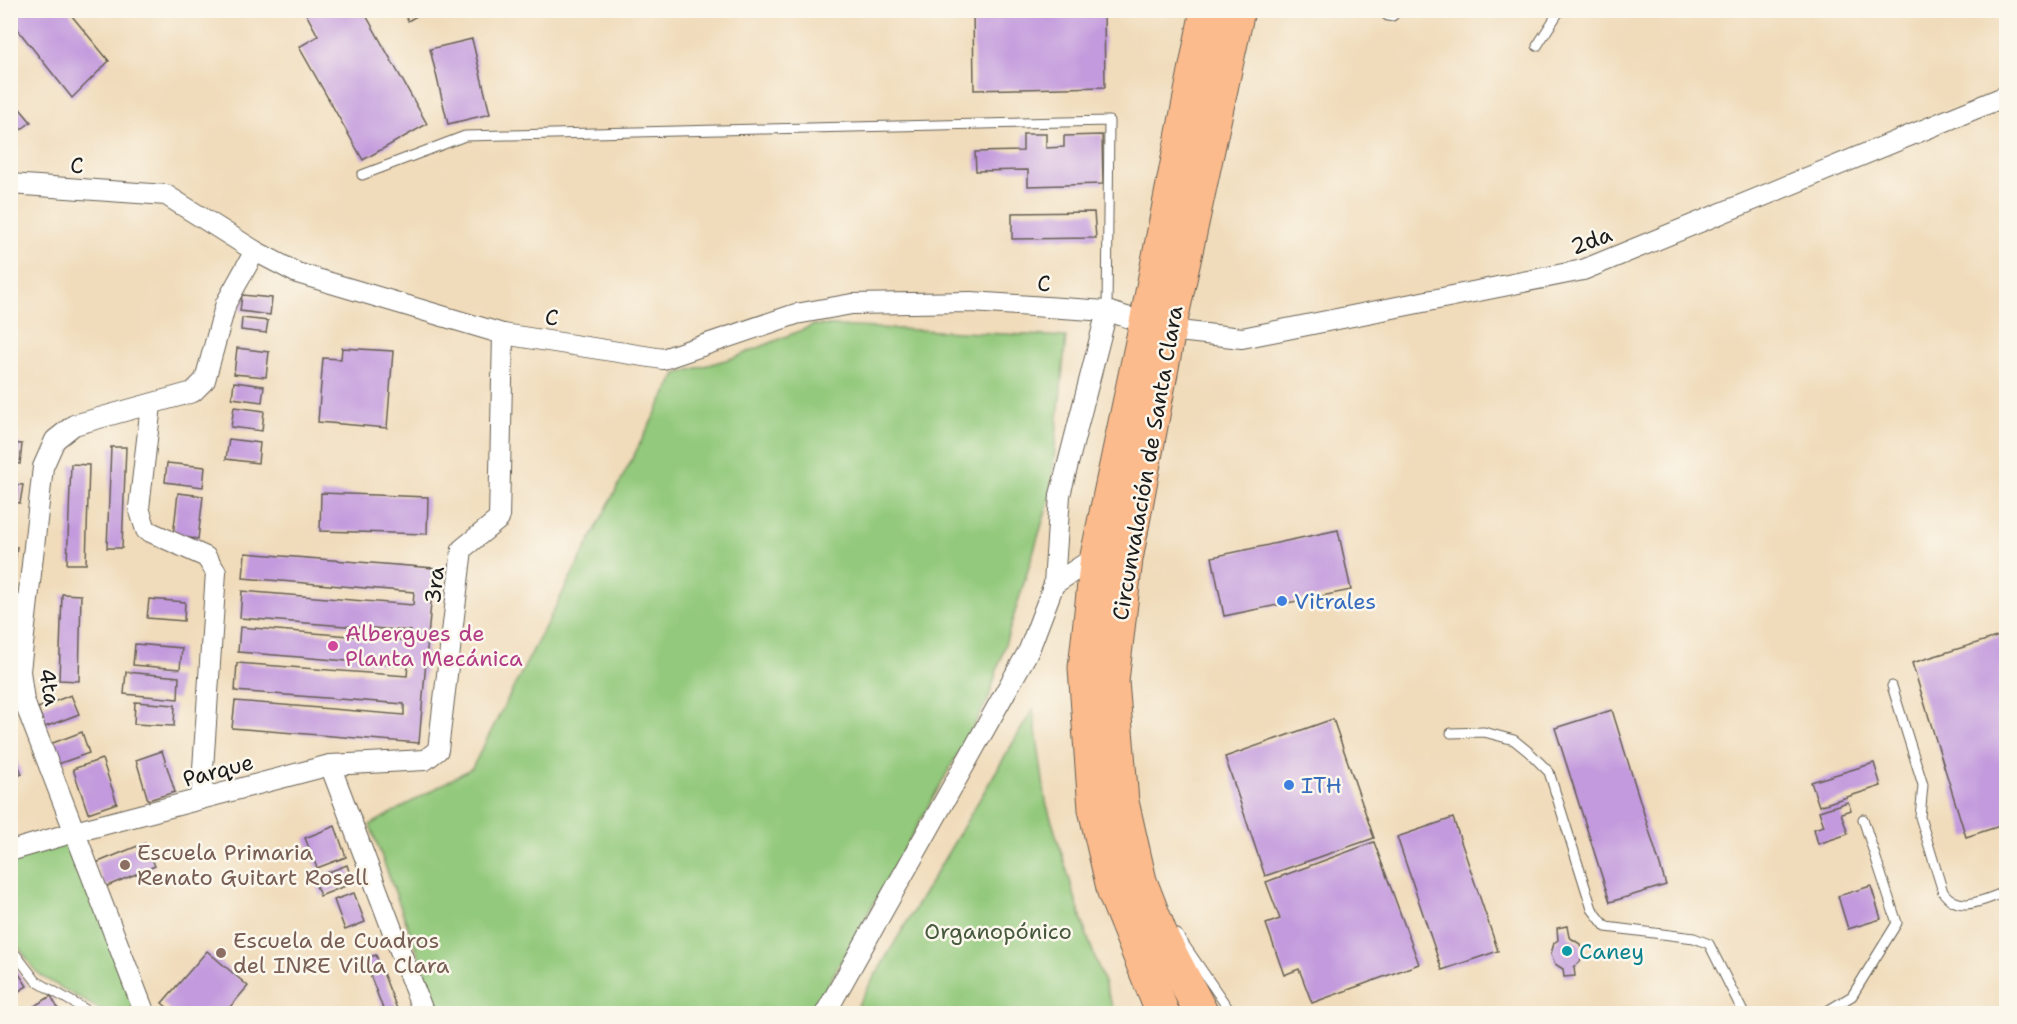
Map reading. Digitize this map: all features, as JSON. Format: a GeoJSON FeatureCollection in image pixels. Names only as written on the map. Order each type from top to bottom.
{"type":"FeatureCollection","features":[{"type":"Feature","properties":{"kind":"highway","name":"Circunvalación de Santa Clara"},"geometry":{"type":"LineString","coordinates":[[1202,1014],[1163,940],[1127,887],[1112,681],[1158,327],[1207,10]]}},
{"type":"Feature","properties":{"kind":"highway","name":"Circunvalación de Santa Clara"},"geometry":{"type":"LineString","coordinates":[[1163,1014],[1127,887],[1095,809],[1085,668],[1097,556],[1158,327],[1238,10]]}},
{"type":"Feature","properties":{"kind":"street","name":"2da"},"geometry":{"type":"LineString","coordinates":[[1107,311],[1158,327],[1242,338],[1583,270],[2007,96]]}},
{"type":"Feature","properties":{"kind":"street","name":"C"},"geometry":{"type":"LineString","coordinates":[[10,184],[166,195],[255,251],[297,273],[503,334],[663,359],[796,314],[852,304],[971,302],[1107,311]]}},
{"type":"Feature","properties":{"kind":"street","name":"4ta"},"geometry":{"type":"LineString","coordinates":[[145,1014],[24,701],[20,671],[44,467],[55,440],[74,425],[193,392],[206,380],[226,303],[255,251]]}},
{"type":"Feature","properties":{"kind":"street"},"geometry":{"type":"LineString","coordinates":[[825,1014],[1029,650],[1054,584],[1060,495],[1107,311]]}},
{"type":"Feature","properties":{"kind":"street","name":"3ra"},"geometry":{"type":"LineString","coordinates":[[438,750],[462,549],[499,519],[503,334]]}},
{"type":"Feature","properties":{"kind":"street"},"geometry":{"type":"LineString","coordinates":[[151,405],[139,508],[146,530],[206,557],[216,572],[201,799]]}},
{"type":"Feature","properties":{"kind":"street"},"geometry":{"type":"LineString","coordinates":[[1054,584],[1097,556]]}},
{"type":"Feature","properties":{"kind":"street","name":"Parque"},"geometry":{"type":"LineString","coordinates":[[10,851],[330,765],[425,760],[438,750]]}},
{"type":"Feature","properties":{"kind":"street"},"geometry":{"type":"LineString","coordinates":[[330,765],[424,1014]]}},
{"type":"Feature","properties":{"kind":"lane"},"geometry":{"type":"LineString","coordinates":[[1538,46],[1560,10]]}},
{"type":"Feature","properties":{"kind":"lane"},"geometry":{"type":"LineString","coordinates":[[362,175],[465,136],[1109,121],[1107,311]]}},
{"type":"Feature","properties":{"kind":"lane"},"geometry":{"type":"LineString","coordinates":[[1892,686],[1923,784],[1920,817],[1943,892],[1949,900],[1964,905],[2007,892]]}},
{"type":"Feature","properties":{"kind":"lane"},"geometry":{"type":"LineString","coordinates":[[1451,733],[1484,732],[1514,740],[1530,753],[1549,772],[1592,909],[1606,927],[1694,938],[1709,944],[1744,1014]]}},
{"type":"Feature","properties":{"kind":"lane"},"geometry":{"type":"LineString","coordinates":[[1822,1014],[1852,996],[1897,923],[1863,819]]}},
{"type":"Feature","properties":{"kind":"lane"},"geometry":{"type":"LineString","coordinates":[[1127,887],[1167,919]]}},
{"type":"Feature","properties":{"kind":"lane"},"geometry":{"type":"LineString","coordinates":[[1173,928],[1232,1014]]}},
{"type":"Feature","properties":{"kind":"lane"},"geometry":{"type":"LineString","coordinates":[[10,947],[36,981],[93,1014]]}},
{"type":"Feature","properties":{"kind":"green space"},"geometry":{"type":"Polygon","coordinates":[[[814,325],[1066,337],[1050,498],[988,700],[812,1013],[440,1013],[370,825],[472,768],[676,374],[736,357],[814,325]]]}},
{"type":"Feature","properties":{"kind":"green space","name":"Organopónico"},"geometry":{"type":"Polygon","coordinates":[[[1033,709],[1046,802],[1085,930],[1115,1013],[853,1013],[1033,709]]]}},
{"type":"Feature","properties":{"kind":"green space"},"geometry":{"type":"Polygon","coordinates":[[[74,838],[137,1013],[104,1012],[44,978],[34,969],[11,936],[10,858],[74,838]]]}},
{"type":"Feature","properties":{"kind":"building"},"geometry":{"type":"Polygon","coordinates":[[[10,10],[67,10],[109,61],[72,98],[10,20],[10,10]]]}},
{"type":"Feature","properties":{"kind":"building"},"geometry":{"type":"Polygon","coordinates":[[[304,10],[363,10],[427,124],[363,160],[299,47],[318,36],[304,10]]]}},
{"type":"Feature","properties":{"kind":"building"},"geometry":{"type":"Polygon","coordinates":[[[402,10],[427,10],[408,21],[402,10]]]}},
{"type":"Feature","properties":{"kind":"building"},"geometry":{"type":"Polygon","coordinates":[[[973,10],[1104,10],[1105,87],[974,90],[973,10]]]}},
{"type":"Feature","properties":{"kind":"building"},"geometry":{"type":"Polygon","coordinates":[[[472,39],[490,114],[448,124],[430,49],[472,39]]]}},
{"type":"Feature","properties":{"kind":"building"},"geometry":{"type":"Polygon","coordinates":[[[10,97],[31,122],[10,138],[10,97]]]}},
{"type":"Feature","properties":{"kind":"building"},"geometry":{"type":"Polygon","coordinates":[[[1023,134],[1046,134],[1046,148],[1064,147],[1064,136],[1102,135],[1103,184],[1028,186],[1028,170],[976,171],[975,152],[1023,151],[1023,134]]]}},
{"type":"Feature","properties":{"kind":"building"},"geometry":{"type":"Polygon","coordinates":[[[1094,212],[1096,238],[1012,239],[1012,213],[1094,212]]]}},
{"type":"Feature","properties":{"kind":"building"},"geometry":{"type":"Polygon","coordinates":[[[242,295],[272,298],[270,315],[240,311],[242,295]]]}},
{"type":"Feature","properties":{"kind":"building"},"geometry":{"type":"Polygon","coordinates":[[[242,318],[268,321],[266,333],[241,330],[242,318]]]}},
{"type":"Feature","properties":{"kind":"building"},"geometry":{"type":"Polygon","coordinates":[[[237,348],[269,352],[266,377],[234,374],[237,348]]]}},
{"type":"Feature","properties":{"kind":"building"},"geometry":{"type":"Polygon","coordinates":[[[342,348],[393,351],[387,428],[318,422],[323,358],[341,359],[342,348]]]}},
{"type":"Feature","properties":{"kind":"building"},"geometry":{"type":"Polygon","coordinates":[[[234,382],[264,386],[262,402],[232,398],[234,382]]]}},
{"type":"Feature","properties":{"kind":"building"},"geometry":{"type":"Polygon","coordinates":[[[234,407],[264,411],[262,431],[231,427],[234,407]]]}},
{"type":"Feature","properties":{"kind":"building"},"geometry":{"type":"Polygon","coordinates":[[[229,439],[260,443],[258,463],[226,459],[229,439]]]}},
{"type":"Feature","properties":{"kind":"building"},"geometry":{"type":"Polygon","coordinates":[[[10,443],[22,444],[20,464],[10,463],[10,443]]]}},
{"type":"Feature","properties":{"kind":"building"},"geometry":{"type":"Polygon","coordinates":[[[111,447],[126,447],[122,548],[107,548],[111,447]]]}},
{"type":"Feature","properties":{"kind":"building"},"geometry":{"type":"Polygon","coordinates":[[[167,463],[205,467],[203,487],[165,482],[167,463]]]}},
{"type":"Feature","properties":{"kind":"building"},"geometry":{"type":"Polygon","coordinates":[[[71,464],[89,465],[86,564],[67,564],[71,464]]]}},
{"type":"Feature","properties":{"kind":"building"},"geometry":{"type":"Polygon","coordinates":[[[10,484],[23,485],[20,503],[10,502],[10,484]]]}},
{"type":"Feature","properties":{"kind":"building"},"geometry":{"type":"Polygon","coordinates":[[[178,493],[203,496],[198,539],[173,536],[178,493]]]}},
{"type":"Feature","properties":{"kind":"building"},"geometry":{"type":"Polygon","coordinates":[[[321,493],[428,497],[427,534],[320,531],[321,493]]]}},
{"type":"Feature","properties":{"kind":"building"},"geometry":{"type":"Polygon","coordinates":[[[1338,530],[1351,590],[1224,616],[1212,557],[1338,530]]]}},
{"type":"Feature","properties":{"kind":"building"},"geometry":{"type":"Polygon","coordinates":[[[10,546],[17,547],[14,569],[10,569],[10,546]]]}},
{"type":"Feature","properties":{"kind":"building","name":"Albergues de Planta Mecánica"},"geometry":{"type":"Polygon","coordinates":[[[245,553],[434,568],[419,743],[232,728],[235,701],[404,715],[404,704],[235,691],[237,663],[407,676],[408,666],[238,652],[240,627],[410,641],[411,631],[240,618],[242,591],[413,605],[414,592],[243,578],[245,553]]]}},
{"type":"Feature","properties":{"kind":"building"},"geometry":{"type":"Polygon","coordinates":[[[62,594],[81,595],[79,681],[59,680],[62,594]]]}},
{"type":"Feature","properties":{"kind":"building"},"geometry":{"type":"Polygon","coordinates":[[[149,599],[185,602],[184,621],[147,618],[149,599]]]}},
{"type":"Feature","properties":{"kind":"building"},"geometry":{"type":"Polygon","coordinates":[[[2006,634],[2006,824],[1966,837],[1912,663],[2006,634]]]}},
{"type":"Feature","properties":{"kind":"building"},"geometry":{"type":"Polygon","coordinates":[[[135,644],[182,648],[180,669],[133,665],[135,644]]]}},
{"type":"Feature","properties":{"kind":"building"},"geometry":{"type":"Polygon","coordinates":[[[126,672],[179,677],[178,699],[124,694],[126,672]]]}},
{"type":"Feature","properties":{"kind":"building"},"geometry":{"type":"Polygon","coordinates":[[[71,695],[79,714],[45,727],[38,708],[71,695]]]}},
{"type":"Feature","properties":{"kind":"building"},"geometry":{"type":"Polygon","coordinates":[[[135,702],[175,705],[174,726],[134,724],[135,702]]]}},
{"type":"Feature","properties":{"kind":"building"},"geometry":{"type":"Polygon","coordinates":[[[1612,710],[1666,885],[1610,902],[1555,728],[1612,710]]]}},
{"type":"Feature","properties":{"kind":"building"},"geometry":{"type":"Polygon","coordinates":[[[1333,719],[1374,838],[1265,876],[1225,757],[1333,719]]]}},
{"type":"Feature","properties":{"kind":"building"},"geometry":{"type":"Polygon","coordinates":[[[82,732],[89,753],[58,764],[50,744],[82,732]]]}},
{"type":"Feature","properties":{"kind":"building"},"geometry":{"type":"Polygon","coordinates":[[[162,751],[175,792],[148,800],[136,760],[162,751]]]}},
{"type":"Feature","properties":{"kind":"building"},"geometry":{"type":"Polygon","coordinates":[[[16,759],[22,774],[10,779],[10,762],[16,759]]]}},
{"type":"Feature","properties":{"kind":"building"},"geometry":{"type":"Polygon","coordinates":[[[102,759],[117,803],[88,813],[73,769],[102,759]]]}},
{"type":"Feature","properties":{"kind":"building"},"geometry":{"type":"Polygon","coordinates":[[[1874,763],[1881,786],[1819,806],[1811,782],[1874,763]]]}},
{"type":"Feature","properties":{"kind":"building"},"geometry":{"type":"Polygon","coordinates":[[[1848,802],[1851,810],[1841,813],[1848,834],[1818,844],[1814,829],[1824,826],[1819,811],[1848,802]]]}},
{"type":"Feature","properties":{"kind":"building"},"geometry":{"type":"Polygon","coordinates":[[[1453,818],[1498,951],[1442,970],[1397,837],[1453,818]]]}},
{"type":"Feature","properties":{"kind":"building"},"geometry":{"type":"Polygon","coordinates":[[[335,826],[346,857],[317,868],[305,838],[335,826]]]}},
{"type":"Feature","properties":{"kind":"building"},"geometry":{"type":"Polygon","coordinates":[[[1374,842],[1419,964],[1312,1003],[1299,969],[1284,975],[1266,924],[1280,919],[1266,882],[1374,842]]]}},
{"type":"Feature","properties":{"kind":"building","name":"Escuela Primaria Renato Guitart Rosell"},"geometry":{"type":"Polygon","coordinates":[[[145,843],[155,866],[105,887],[96,863],[145,843]]]}},
{"type":"Feature","properties":{"kind":"building"},"geometry":{"type":"Polygon","coordinates":[[[347,865],[353,883],[320,896],[313,878],[347,865]]]}},
{"type":"Feature","properties":{"kind":"building"},"geometry":{"type":"Polygon","coordinates":[[[1871,886],[1881,919],[1848,929],[1838,896],[1871,886]]]}},
{"type":"Feature","properties":{"kind":"building"},"geometry":{"type":"Polygon","coordinates":[[[354,893],[365,922],[345,930],[334,900],[354,893]]]}},
{"type":"Feature","properties":{"kind":"building","name":"Caney"},"geometry":{"type":"Polygon","coordinates":[[[1567,926],[1569,937],[1580,944],[1583,954],[1580,962],[1574,967],[1575,976],[1564,977],[1563,969],[1555,964],[1551,954],[1554,943],[1558,940],[1557,928],[1567,926]]]}},
{"type":"Feature","properties":{"kind":"building"},"geometry":{"type":"Polygon","coordinates":[[[207,951],[248,986],[224,1014],[175,1014],[162,1003],[207,951]]]}},
{"type":"Feature","properties":{"kind":"building"},"geometry":{"type":"Polygon","coordinates":[[[376,955],[399,1014],[385,1014],[364,959],[376,955]]]}},
{"type":"Feature","properties":{"kind":"building"},"geometry":{"type":"Polygon","coordinates":[[[15,968],[27,986],[10,997],[10,970],[15,968]]]}},
{"type":"Feature","properties":{"kind":"building"},"geometry":{"type":"Polygon","coordinates":[[[51,996],[61,1014],[21,1014],[51,996]]]}},
{"type":"Feature","properties":{"kind":"place","name":"Vitrales"},"geometry":{"type":"Point","coordinates":[1282,601]}},
{"type":"Feature","properties":{"kind":"place","name":"Albergues de Planta Mecánica"},"geometry":{"type":"Point","coordinates":[333,646]}},
{"type":"Feature","properties":{"kind":"place","name":"ITH"},"geometry":{"type":"Point","coordinates":[1289,785]}},
{"type":"Feature","properties":{"kind":"place","name":"Escuela Primaria Renato Guitart Rosell"},"geometry":{"type":"Point","coordinates":[125,865]}},
{"type":"Feature","properties":{"kind":"place","name":"Caney"},"geometry":{"type":"Point","coordinates":[1567,951]}},
{"type":"Feature","properties":{"kind":"place","name":"Escuela de Cuadros del INRE Villa Clara"},"geometry":{"type":"Point","coordinates":[221,953]}}]}
